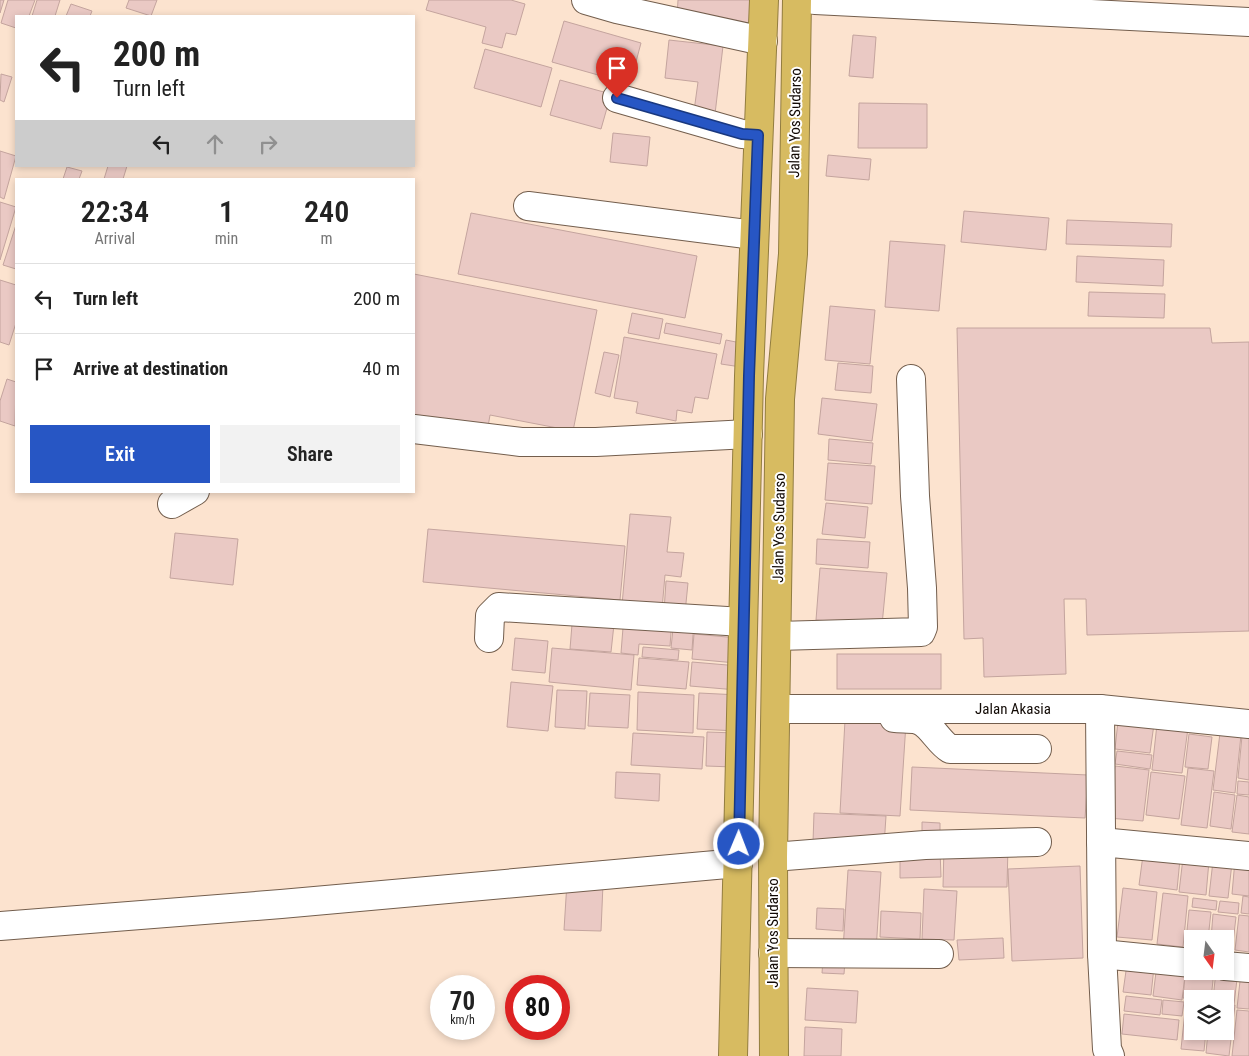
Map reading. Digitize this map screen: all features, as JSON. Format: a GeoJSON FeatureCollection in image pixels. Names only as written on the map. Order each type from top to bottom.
{"type":"FeatureCollection","features":[{"type":"Feature","properties":{"kind":"highway"},"geometry":{"type":"LineString","coordinates":[[733,1056],[748,434],[764,0]]}},
{"type":"Feature","properties":{"kind":"highway","name":"Jalan Yos Sudarso"},"geometry":{"type":"LineString","coordinates":[[774,1056],[773,857],[780,399],[793,254],[797,0]]}},
{"type":"Feature","properties":{"kind":"highway"},"geometry":{"type":"LineString","coordinates":[[748,434],[780,436]]}},
{"type":"Feature","properties":{"kind":"street"},"geometry":{"type":"LineString","coordinates":[[586,0],[617,9],[762,41]]}},
{"type":"Feature","properties":{"kind":"street"},"geometry":{"type":"LineString","coordinates":[[815,0],[1249,22]]}},
{"type":"Feature","properties":{"kind":"street"},"geometry":{"type":"LineString","coordinates":[[617,98],[742,134],[758,135]]}},
{"type":"Feature","properties":{"kind":"street"},"geometry":{"type":"LineString","coordinates":[[528,206],[754,235]]}},
{"type":"Feature","properties":{"kind":"street"},"geometry":{"type":"LineString","coordinates":[[777,636],[920,632],[923,628],[922,588],[914,496],[911,380]]}},
{"type":"Feature","properties":{"kind":"street"},"geometry":{"type":"LineString","coordinates":[[415,429],[521,442],[596,442],[748,434]]}},
{"type":"Feature","properties":{"kind":"street"},"geometry":{"type":"LineString","coordinates":[[489,638],[490,616],[499,607],[744,622]]}},
{"type":"Feature","properties":{"kind":"street"},"geometry":{"type":"LineString","coordinates":[[1100,709],[1102,954],[1107,1049],[1110,1056]]}},
{"type":"Feature","properties":{"kind":"street","name":"Jalan Akasia"},"geometry":{"type":"LineString","coordinates":[[776,715],[1100,709],[1249,724]]}},
{"type":"Feature","properties":{"kind":"street"},"geometry":{"type":"LineString","coordinates":[[776,715],[859,716],[918,720],[926,724],[943,745],[950,749],[1037,749]]}},
{"type":"Feature","properties":{"kind":"street"},"geometry":{"type":"LineString","coordinates":[[773,857],[925,845],[1037,842]]}},
{"type":"Feature","properties":{"kind":"street"},"geometry":{"type":"LineString","coordinates":[[1101,842],[1249,856]]}},
{"type":"Feature","properties":{"kind":"street"},"geometry":{"type":"LineString","coordinates":[[0,926],[281,904],[738,863]]}},
{"type":"Feature","properties":{"kind":"street"},"geometry":{"type":"LineString","coordinates":[[773,954],[939,954]]}},
{"type":"Feature","properties":{"kind":"street"},"geometry":{"type":"LineString","coordinates":[[1102,954],[1184,962]]}},
{"type":"Feature","properties":{"kind":"street"},"geometry":{"type":"LineString","coordinates":[[1234,967],[1249,968]]}},
{"type":"Feature","properties":{"kind":"building"},"geometry":{"type":"Polygon","coordinates":[[[0,0],[4,0],[0,13],[0,0]]]}},
{"type":"Feature","properties":{"kind":"building"},"geometry":{"type":"Polygon","coordinates":[[[8,0],[35,0],[29,15],[15,15],[15,28],[1,23],[8,0]]]}},
{"type":"Feature","properties":{"kind":"building"},"geometry":{"type":"Polygon","coordinates":[[[37,0],[60,0],[55,15],[32,15],[37,0]]]}},
{"type":"Feature","properties":{"kind":"building"},"geometry":{"type":"Polygon","coordinates":[[[129,0],[157,0],[151,15],[126,8],[129,0]]]}},
{"type":"Feature","properties":{"kind":"building"},"geometry":{"type":"Polygon","coordinates":[[[429,0],[511,0],[525,4],[516,35],[506,33],[502,48],[482,43],[486,27],[426,10],[429,0]]]}},
{"type":"Feature","properties":{"kind":"building"},"geometry":{"type":"Polygon","coordinates":[[[678,0],[752,0],[751,23],[677,18],[678,0]]]}},
{"type":"Feature","properties":{"kind":"building"},"geometry":{"type":"Polygon","coordinates":[[[71,4],[92,11],[90,15],[66,15],[71,4]]]}},
{"type":"Feature","properties":{"kind":"building"},"geometry":{"type":"Polygon","coordinates":[[[564,21],[641,43],[630,84],[552,62],[564,21]]]}},
{"type":"Feature","properties":{"kind":"building"},"geometry":{"type":"Polygon","coordinates":[[[853,35],[876,37],[873,78],[849,76],[853,35]]]}},
{"type":"Feature","properties":{"kind":"building"},"geometry":{"type":"Polygon","coordinates":[[[669,40],[723,46],[715,114],[694,111],[698,82],[665,78],[669,40]]]}},
{"type":"Feature","properties":{"kind":"building"},"geometry":{"type":"Polygon","coordinates":[[[485,49],[552,68],[541,107],[474,88],[485,49]]]}},
{"type":"Feature","properties":{"kind":"building"},"geometry":{"type":"Polygon","coordinates":[[[1,74],[12,77],[4,102],[0,100],[1,74]]]}},
{"type":"Feature","properties":{"kind":"building"},"geometry":{"type":"Polygon","coordinates":[[[560,80],[611,94],[601,129],[550,115],[560,80]]]}},
{"type":"Feature","properties":{"kind":"building"},"geometry":{"type":"Polygon","coordinates":[[[859,103],[927,104],[927,148],[858,148],[859,103]]]}},
{"type":"Feature","properties":{"kind":"building"},"geometry":{"type":"Polygon","coordinates":[[[613,133],[650,137],[647,166],[610,162],[613,133]]]}},
{"type":"Feature","properties":{"kind":"building"},"geometry":{"type":"Polygon","coordinates":[[[0,151],[15,156],[15,160],[4,199],[0,197],[0,151]]]}},
{"type":"Feature","properties":{"kind":"building"},"geometry":{"type":"Polygon","coordinates":[[[828,155],[871,159],[869,180],[826,176],[828,155]]]}},
{"type":"Feature","properties":{"kind":"building"},"geometry":{"type":"Polygon","coordinates":[[[67,167],[82,171],[79,178],[63,178],[67,167]]]}},
{"type":"Feature","properties":{"kind":"building"},"geometry":{"type":"Polygon","coordinates":[[[108,167],[127,167],[123,178],[104,178],[108,167]]]}},
{"type":"Feature","properties":{"kind":"building"},"geometry":{"type":"Polygon","coordinates":[[[0,202],[15,207],[15,210],[0,260],[0,202]]]}},
{"type":"Feature","properties":{"kind":"building"},"geometry":{"type":"Polygon","coordinates":[[[964,211],[1049,218],[1046,250],[961,242],[964,211]]]}},
{"type":"Feature","properties":{"kind":"building"},"geometry":{"type":"Polygon","coordinates":[[[471,213],[697,256],[685,318],[458,274],[471,213]]]}},
{"type":"Feature","properties":{"kind":"building"},"geometry":{"type":"Polygon","coordinates":[[[1067,220],[1172,224],[1171,247],[1066,244],[1067,220]]]}},
{"type":"Feature","properties":{"kind":"building"},"geometry":{"type":"Polygon","coordinates":[[[15,228],[15,269],[3,265],[15,228]]]}},
{"type":"Feature","properties":{"kind":"building"},"geometry":{"type":"Polygon","coordinates":[[[890,241],[945,245],[939,311],[885,307],[890,241]]]}},
{"type":"Feature","properties":{"kind":"building"},"geometry":{"type":"Polygon","coordinates":[[[1077,256],[1164,260],[1163,286],[1076,282],[1077,256]]]}},
{"type":"Feature","properties":{"kind":"building"},"geometry":{"type":"Polygon","coordinates":[[[415,274],[597,310],[573,431],[490,415],[487,433],[415,419],[415,274]]]}},
{"type":"Feature","properties":{"kind":"building"},"geometry":{"type":"Polygon","coordinates":[[[0,280],[15,285],[15,326],[9,345],[0,342],[0,280]]]}},
{"type":"Feature","properties":{"kind":"building"},"geometry":{"type":"Polygon","coordinates":[[[1089,292],[1165,294],[1164,318],[1088,316],[1089,292]]]}},
{"type":"Feature","properties":{"kind":"building"},"geometry":{"type":"Polygon","coordinates":[[[830,306],[875,310],[870,364],[825,360],[830,306]]]}},
{"type":"Feature","properties":{"kind":"building"},"geometry":{"type":"Polygon","coordinates":[[[632,313],[663,319],[659,339],[628,333],[632,313]]]}},
{"type":"Feature","properties":{"kind":"building"},"geometry":{"type":"Polygon","coordinates":[[[666,323],[722,334],[720,344],[664,333],[666,323]]]}},
{"type":"Feature","properties":{"kind":"building"},"geometry":{"type":"Polygon","coordinates":[[[957,328],[1210,328],[1212,343],[1249,342],[1249,631],[1087,635],[1086,599],[1064,599],[1066,674],[984,677],[983,638],[964,639],[957,328]]]}},
{"type":"Feature","properties":{"kind":"building"},"geometry":{"type":"Polygon","coordinates":[[[624,337],[717,354],[708,399],[695,397],[692,413],[677,410],[676,421],[636,413],[638,402],[614,398],[624,337]]]}},
{"type":"Feature","properties":{"kind":"building"},"geometry":{"type":"Polygon","coordinates":[[[726,340],[746,344],[741,367],[721,364],[726,340]]]}},
{"type":"Feature","properties":{"kind":"building"},"geometry":{"type":"Polygon","coordinates":[[[604,352],[619,355],[610,397],[595,393],[604,352]]]}},
{"type":"Feature","properties":{"kind":"building"},"geometry":{"type":"Polygon","coordinates":[[[838,363],[873,366],[871,393],[835,390],[838,363]]]}},
{"type":"Feature","properties":{"kind":"building"},"geometry":{"type":"Polygon","coordinates":[[[7,379],[15,382],[15,426],[0,421],[0,401],[7,379]]]}},
{"type":"Feature","properties":{"kind":"building"},"geometry":{"type":"Polygon","coordinates":[[[822,398],[877,404],[872,441],[818,434],[822,398]]]}},
{"type":"Feature","properties":{"kind":"building"},"geometry":{"type":"Polygon","coordinates":[[[829,439],[873,443],[871,464],[828,460],[829,439]]]}},
{"type":"Feature","properties":{"kind":"building"},"geometry":{"type":"Polygon","coordinates":[[[828,463],[875,466],[872,504],[825,500],[828,463]]]}},
{"type":"Feature","properties":{"kind":"building"},"geometry":{"type":"Polygon","coordinates":[[[826,503],[868,507],[865,538],[822,534],[826,503]]]}},
{"type":"Feature","properties":{"kind":"building"},"geometry":{"type":"Polygon","coordinates":[[[630,514],[671,517],[667,552],[684,553],[681,577],[665,575],[662,609],[622,605],[630,514]]]}},
{"type":"Feature","properties":{"kind":"building"},"geometry":{"type":"Polygon","coordinates":[[[428,529],[625,546],[620,600],[423,582],[428,529]]]}},
{"type":"Feature","properties":{"kind":"building"},"geometry":{"type":"Polygon","coordinates":[[[175,533],[238,539],[233,585],[170,578],[175,533]]]}},
{"type":"Feature","properties":{"kind":"building"},"geometry":{"type":"Polygon","coordinates":[[[817,539],[870,542],[868,568],[816,564],[817,539]]]}},
{"type":"Feature","properties":{"kind":"building"},"geometry":{"type":"Polygon","coordinates":[[[820,568],[887,573],[882,625],[816,620],[820,568]]]}},
{"type":"Feature","properties":{"kind":"building"},"geometry":{"type":"Polygon","coordinates":[[[666,581],[688,583],[685,613],[664,611],[666,581]]]}},
{"type":"Feature","properties":{"kind":"building"},"geometry":{"type":"Polygon","coordinates":[[[573,612],[615,615],[611,652],[570,649],[573,612]]]}},
{"type":"Feature","properties":{"kind":"building"},"geometry":{"type":"Polygon","coordinates":[[[624,615],[672,619],[670,646],[639,644],[638,655],[621,653],[624,615]]]}},
{"type":"Feature","properties":{"kind":"building"},"geometry":{"type":"Polygon","coordinates":[[[674,619],[694,621],[692,650],[671,648],[674,619]]]}},
{"type":"Feature","properties":{"kind":"building"},"geometry":{"type":"Polygon","coordinates":[[[694,634],[738,638],[736,663],[692,659],[694,634]]]}},
{"type":"Feature","properties":{"kind":"building"},"geometry":{"type":"Polygon","coordinates":[[[515,638],[548,641],[545,673],[512,670],[515,638]]]}},
{"type":"Feature","properties":{"kind":"building"},"geometry":{"type":"Polygon","coordinates":[[[643,647],[679,650],[678,660],[642,657],[643,647]]]}},
{"type":"Feature","properties":{"kind":"building"},"geometry":{"type":"Polygon","coordinates":[[[552,648],[634,655],[631,690],[549,682],[552,648]]]}},
{"type":"Feature","properties":{"kind":"building"},"geometry":{"type":"Polygon","coordinates":[[[837,654],[941,654],[941,689],[837,689],[837,654]]]}},
{"type":"Feature","properties":{"kind":"building"},"geometry":{"type":"Polygon","coordinates":[[[639,658],[689,662],[686,689],[637,685],[639,658]]]}},
{"type":"Feature","properties":{"kind":"building"},"geometry":{"type":"Polygon","coordinates":[[[692,662],[739,666],[737,690],[690,686],[692,662]]]}},
{"type":"Feature","properties":{"kind":"building"},"geometry":{"type":"Polygon","coordinates":[[[511,682],[553,686],[548,731],[507,727],[511,682]]]}},
{"type":"Feature","properties":{"kind":"building"},"geometry":{"type":"Polygon","coordinates":[[[557,690],[587,691],[585,729],[555,727],[557,690]]]}},
{"type":"Feature","properties":{"kind":"building"},"geometry":{"type":"Polygon","coordinates":[[[638,692],[694,695],[693,733],[637,730],[638,692]]]}},
{"type":"Feature","properties":{"kind":"building"},"geometry":{"type":"Polygon","coordinates":[[[590,693],[630,695],[628,728],[588,726],[590,693]]]}},
{"type":"Feature","properties":{"kind":"building"},"geometry":{"type":"Polygon","coordinates":[[[699,693],[739,695],[737,731],[697,729],[699,693]]]}},
{"type":"Feature","properties":{"kind":"building"},"geometry":{"type":"Polygon","coordinates":[[[845,720],[906,723],[900,816],[840,813],[845,720]]]}},
{"type":"Feature","properties":{"kind":"building"},"geometry":{"type":"Polygon","coordinates":[[[1118,721],[1154,724],[1150,753],[1115,749],[1118,721]]]}},
{"type":"Feature","properties":{"kind":"building"},"geometry":{"type":"Polygon","coordinates":[[[1157,724],[1188,728],[1182,773],[1152,770],[1157,724]]]}},
{"type":"Feature","properties":{"kind":"building"},"geometry":{"type":"Polygon","coordinates":[[[707,732],[736,733],[734,767],[706,766],[707,732]]]}},
{"type":"Feature","properties":{"kind":"building"},"geometry":{"type":"Polygon","coordinates":[[[633,733],[704,737],[702,769],[631,765],[633,733]]]}},
{"type":"Feature","properties":{"kind":"building"},"geometry":{"type":"Polygon","coordinates":[[[1220,733],[1241,735],[1235,793],[1213,790],[1220,733]]]}},
{"type":"Feature","properties":{"kind":"building"},"geometry":{"type":"Polygon","coordinates":[[[1189,734],[1212,737],[1208,769],[1185,767],[1189,734]]]}},
{"type":"Feature","properties":{"kind":"building"},"geometry":{"type":"Polygon","coordinates":[[[1242,736],[1249,737],[1249,780],[1238,778],[1242,736]]]}},
{"type":"Feature","properties":{"kind":"building"},"geometry":{"type":"Polygon","coordinates":[[[1117,751],[1152,755],[1150,769],[1115,764],[1117,751]]]}},
{"type":"Feature","properties":{"kind":"building"},"geometry":{"type":"Polygon","coordinates":[[[1115,766],[1149,770],[1143,821],[1109,818],[1115,766]]]}},
{"type":"Feature","properties":{"kind":"building"},"geometry":{"type":"Polygon","coordinates":[[[912,767],[1088,775],[1085,818],[910,810],[912,767]]]}},
{"type":"Feature","properties":{"kind":"building"},"geometry":{"type":"Polygon","coordinates":[[[1188,768],[1214,771],[1207,828],[1181,825],[1188,768]]]}},
{"type":"Feature","properties":{"kind":"building"},"geometry":{"type":"Polygon","coordinates":[[[616,772],[660,774],[659,801],[615,798],[616,772]]]}},
{"type":"Feature","properties":{"kind":"building"},"geometry":{"type":"Polygon","coordinates":[[[1151,772],[1185,776],[1179,819],[1146,815],[1151,772]]]}},
{"type":"Feature","properties":{"kind":"building"},"geometry":{"type":"Polygon","coordinates":[[[1238,781],[1249,782],[1249,795],[1237,794],[1238,781]]]}},
{"type":"Feature","properties":{"kind":"building"},"geometry":{"type":"Polygon","coordinates":[[[1214,792],[1235,795],[1231,829],[1210,826],[1214,792]]]}},
{"type":"Feature","properties":{"kind":"building"},"geometry":{"type":"Polygon","coordinates":[[[1237,795],[1249,797],[1249,834],[1232,832],[1237,795]]]}},
{"type":"Feature","properties":{"kind":"building"},"geometry":{"type":"Polygon","coordinates":[[[814,813],[886,816],[884,846],[813,842],[814,813]]]}},
{"type":"Feature","properties":{"kind":"building"},"geometry":{"type":"Polygon","coordinates":[[[922,822],[940,823],[940,835],[922,834],[922,822]]]}},
{"type":"Feature","properties":{"kind":"building"},"geometry":{"type":"Polygon","coordinates":[[[944,846],[1008,846],[1007,887],[943,887],[944,846]]]}},
{"type":"Feature","properties":{"kind":"building"},"geometry":{"type":"Polygon","coordinates":[[[940,850],[941,877],[900,878],[900,851],[940,850]]]}},
{"type":"Feature","properties":{"kind":"building"},"geometry":{"type":"Polygon","coordinates":[[[1143,855],[1180,859],[1177,890],[1139,885],[1143,855]]]}},
{"type":"Feature","properties":{"kind":"building"},"geometry":{"type":"Polygon","coordinates":[[[1183,858],[1209,861],[1206,895],[1179,892],[1183,858]]]}},
{"type":"Feature","properties":{"kind":"building"},"geometry":{"type":"Polygon","coordinates":[[[1235,860],[1249,861],[1249,896],[1232,894],[1235,860]]]}},
{"type":"Feature","properties":{"kind":"building"},"geometry":{"type":"Polygon","coordinates":[[[1213,861],[1232,863],[1228,898],[1209,896],[1213,861]]]}},
{"type":"Feature","properties":{"kind":"building"},"geometry":{"type":"Polygon","coordinates":[[[1080,866],[1083,958],[1012,961],[1008,869],[1080,866]]]}},
{"type":"Feature","properties":{"kind":"building"},"geometry":{"type":"Polygon","coordinates":[[[848,870],[881,872],[876,951],[843,950],[848,870]]]}},
{"type":"Feature","properties":{"kind":"building"},"geometry":{"type":"Polygon","coordinates":[[[567,882],[603,884],[601,931],[564,930],[567,882]]]}},
{"type":"Feature","properties":{"kind":"building"},"geometry":{"type":"Polygon","coordinates":[[[1123,888],[1157,892],[1152,940],[1117,937],[1123,888]]]}},
{"type":"Feature","properties":{"kind":"building"},"geometry":{"type":"Polygon","coordinates":[[[924,889],[957,891],[954,940],[922,939],[924,889]]]}},
{"type":"Feature","properties":{"kind":"building"},"geometry":{"type":"Polygon","coordinates":[[[1163,893],[1188,896],[1183,947],[1157,944],[1163,893]]]}},
{"type":"Feature","properties":{"kind":"building"},"geometry":{"type":"Polygon","coordinates":[[[1243,896],[1249,897],[1249,914],[1241,913],[1243,896]]]}},
{"type":"Feature","properties":{"kind":"building"},"geometry":{"type":"Polygon","coordinates":[[[1193,898],[1217,901],[1216,910],[1192,907],[1193,898]]]}},
{"type":"Feature","properties":{"kind":"building"},"geometry":{"type":"Polygon","coordinates":[[[1220,901],[1239,903],[1238,914],[1218,912],[1220,901]]]}},
{"type":"Feature","properties":{"kind":"building"},"geometry":{"type":"Polygon","coordinates":[[[817,908],[844,909],[843,931],[816,929],[817,908]]]}},
{"type":"Feature","properties":{"kind":"building"},"geometry":{"type":"Polygon","coordinates":[[[1189,910],[1211,912],[1209,930],[1187,930],[1189,910]]]}},
{"type":"Feature","properties":{"kind":"building"},"geometry":{"type":"Polygon","coordinates":[[[881,911],[921,913],[920,939],[880,937],[881,911]]]}},
{"type":"Feature","properties":{"kind":"building"},"geometry":{"type":"Polygon","coordinates":[[[1213,914],[1236,917],[1234,934],[1234,930],[1212,930],[1213,914]]]}},
{"type":"Feature","properties":{"kind":"building"},"geometry":{"type":"Polygon","coordinates":[[[1239,915],[1249,916],[1249,952],[1235,950],[1239,915]]]}},
{"type":"Feature","properties":{"kind":"building"},"geometry":{"type":"Polygon","coordinates":[[[1003,938],[1004,958],[959,960],[957,940],[1003,938]]]}},
{"type":"Feature","properties":{"kind":"building"},"geometry":{"type":"Polygon","coordinates":[[[823,960],[845,961],[844,974],[822,973],[823,960]]]}},
{"type":"Feature","properties":{"kind":"building"},"geometry":{"type":"Polygon","coordinates":[[[1127,964],[1154,967],[1151,995],[1123,992],[1127,964]]]}},
{"type":"Feature","properties":{"kind":"building"},"geometry":{"type":"Polygon","coordinates":[[[1157,964],[1184,967],[1182,1000],[1153,996],[1157,964]]]}},
{"type":"Feature","properties":{"kind":"building"},"geometry":{"type":"Polygon","coordinates":[[[1234,971],[1238,971],[1234,1004],[1234,990],[1214,990],[1215,980],[1234,980],[1234,971]]]}},
{"type":"Feature","properties":{"kind":"building"},"geometry":{"type":"Polygon","coordinates":[[[1241,972],[1249,973],[1249,1009],[1237,1008],[1241,972]]]}},
{"type":"Feature","properties":{"kind":"building"},"geometry":{"type":"Polygon","coordinates":[[[1185,980],[1213,980],[1212,990],[1184,990],[1183,998],[1185,980]]]}},
{"type":"Feature","properties":{"kind":"building"},"geometry":{"type":"Polygon","coordinates":[[[807,988],[858,991],[856,1023],[805,1020],[807,988]]]}},
{"type":"Feature","properties":{"kind":"building"},"geometry":{"type":"Polygon","coordinates":[[[1126,996],[1162,1000],[1160,1015],[1124,1011],[1126,996]]]}},
{"type":"Feature","properties":{"kind":"building"},"geometry":{"type":"Polygon","coordinates":[[[1163,1000],[1184,1002],[1182,1016],[1162,1014],[1163,1000]]]}},
{"type":"Feature","properties":{"kind":"building"},"geometry":{"type":"Polygon","coordinates":[[[1237,1010],[1249,1011],[1249,1056],[1232,1056],[1237,1010]]]}},
{"type":"Feature","properties":{"kind":"building"},"geometry":{"type":"Polygon","coordinates":[[[1124,1014],[1179,1020],[1177,1040],[1122,1034],[1124,1014]]]}},
{"type":"Feature","properties":{"kind":"building"},"geometry":{"type":"Polygon","coordinates":[[[1184,1021],[1184,1040],[1205,1040],[1204,1051],[1181,1049],[1184,1021]]]}},
{"type":"Feature","properties":{"kind":"building"},"geometry":{"type":"Polygon","coordinates":[[[805,1027],[842,1029],[841,1056],[804,1056],[805,1027]]]}},
{"type":"Feature","properties":{"kind":"building"},"geometry":{"type":"Polygon","coordinates":[[[1207,1040],[1231,1040],[1229,1056],[1206,1053],[1207,1040]]]}},
{"type":"Feature","properties":{"kind":"route"},"geometry":{"type":"LineString","coordinates":[[617,98],[742,134],[758,135],[749,376],[739,844]]}}]}
